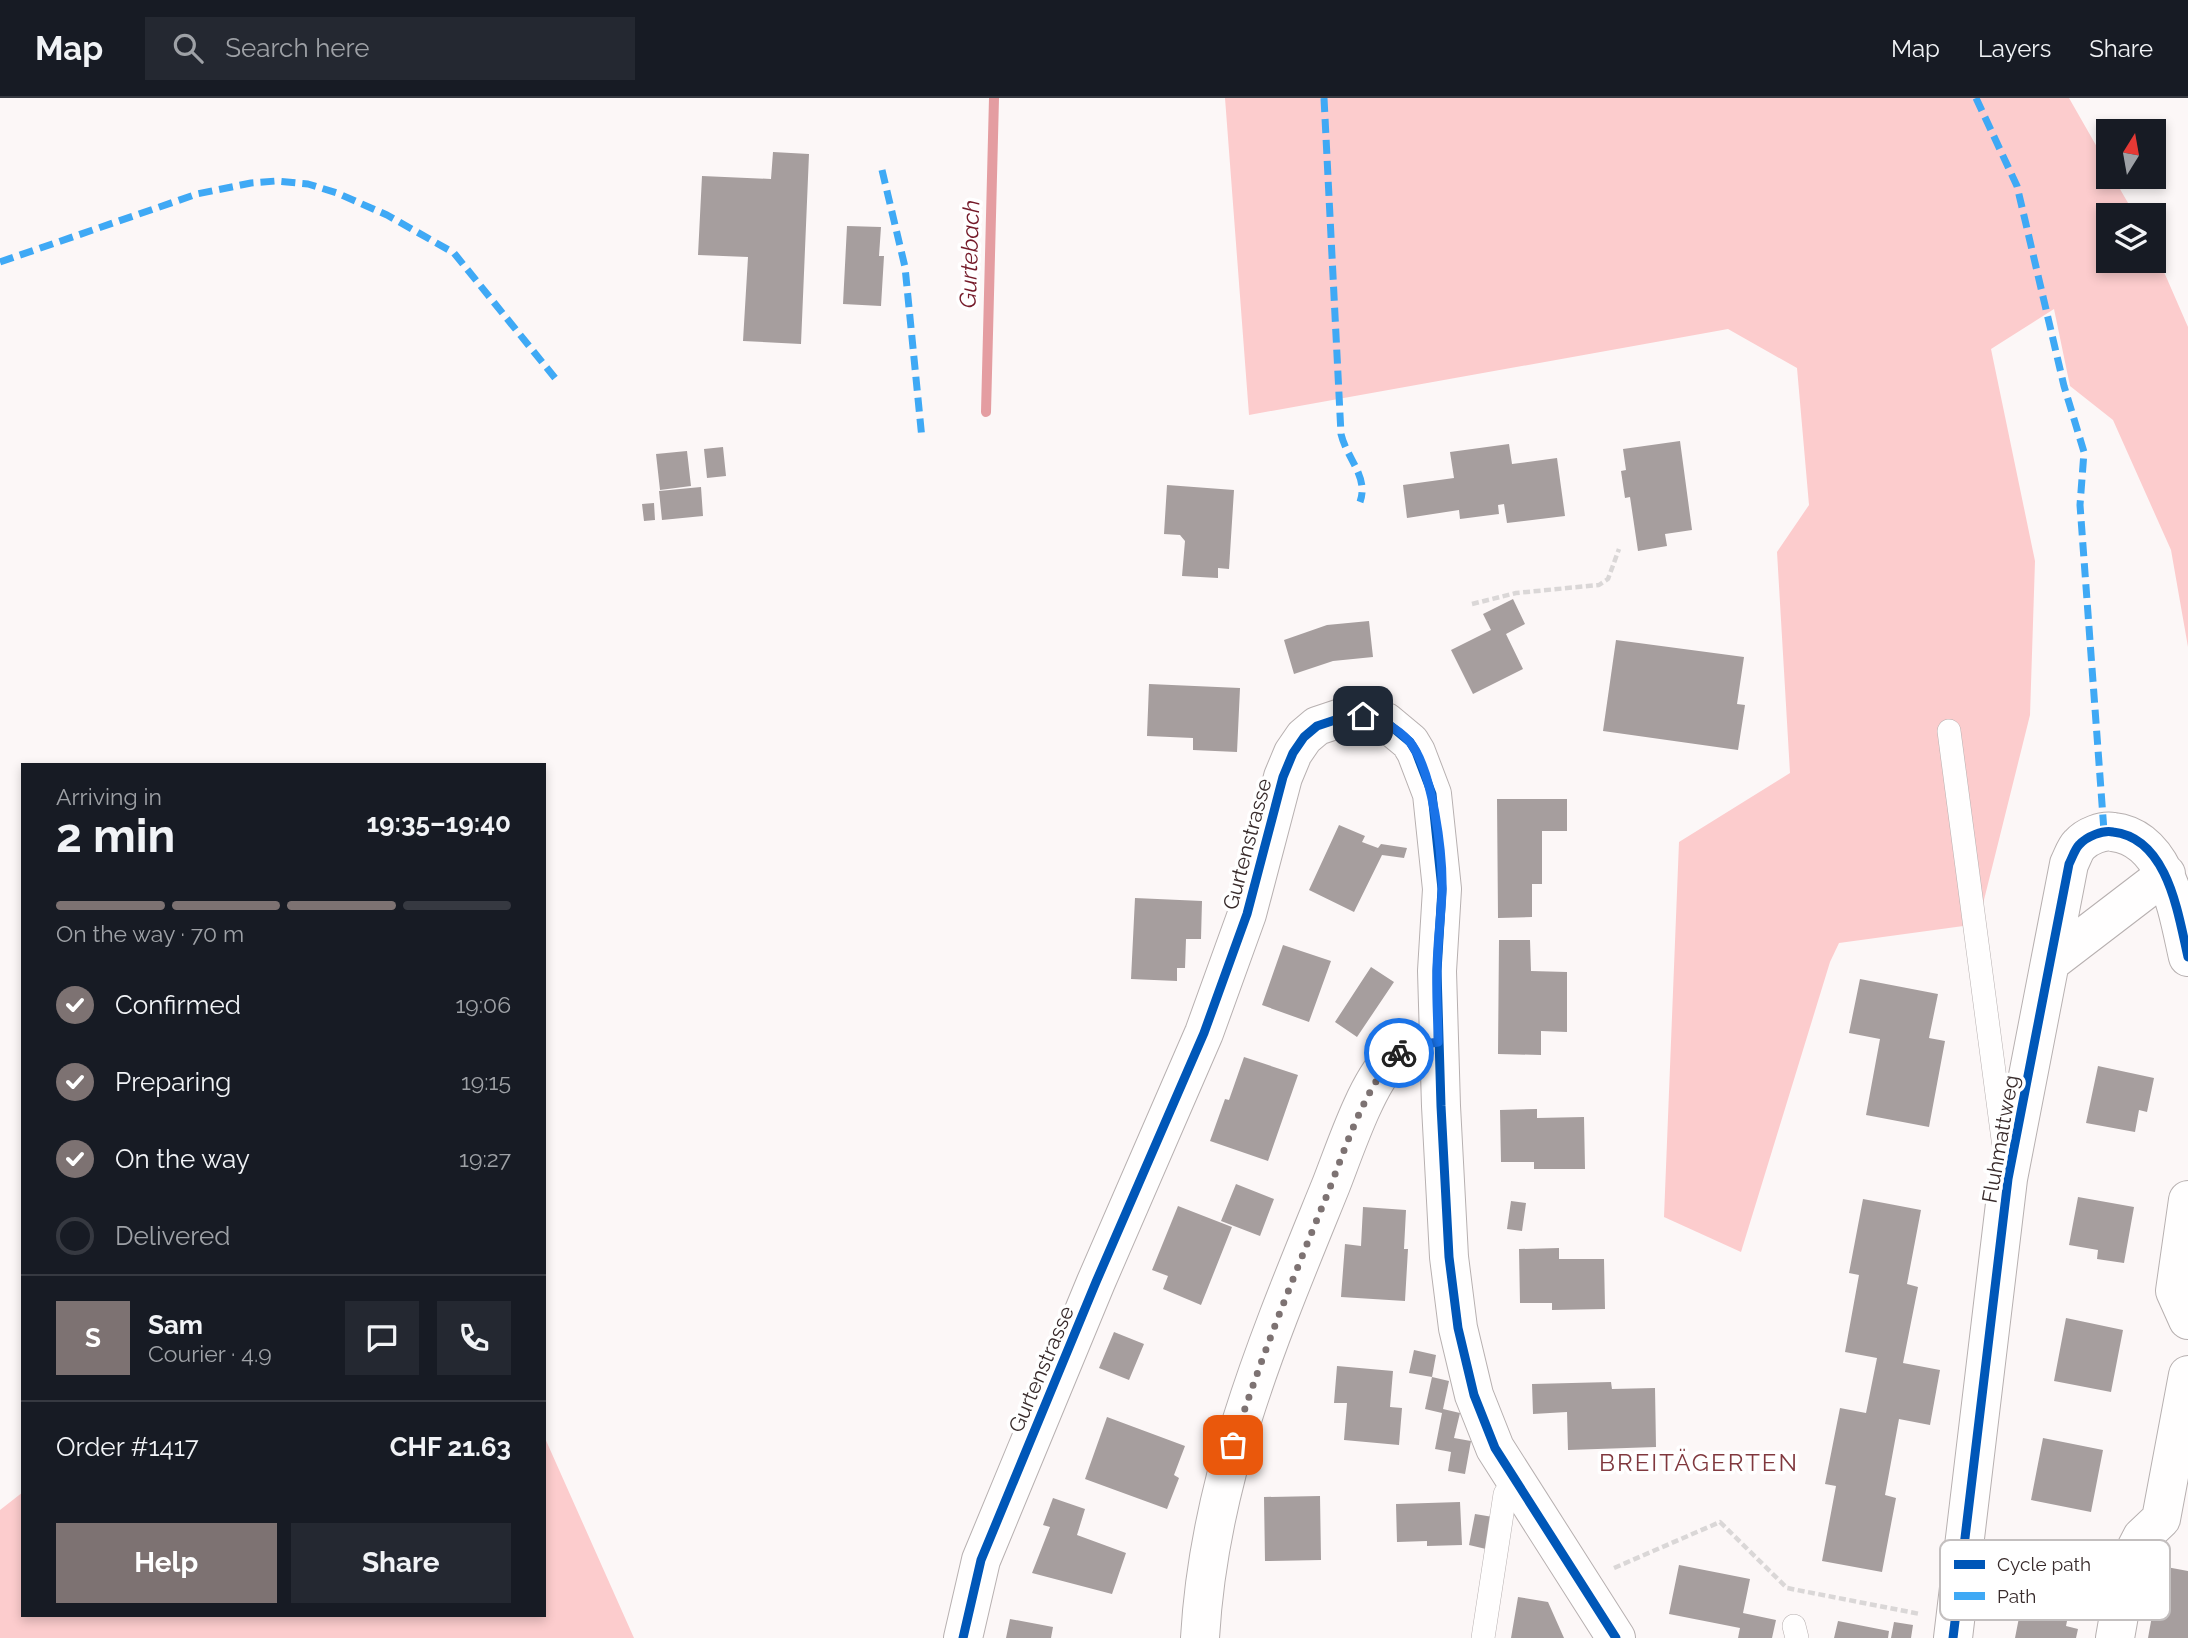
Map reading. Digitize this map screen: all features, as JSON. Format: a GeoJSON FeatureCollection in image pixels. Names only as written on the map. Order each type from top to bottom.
{"type":"FeatureCollection","features":[{"type":"Feature","properties":{"kind":"street","name":"Gurtenstrasse"},"geometry":{"type":"LineString","coordinates":[[963,1638],[981,1560],[1096,1282],[1204,1033],[1247,915],[1283,777],[1293,753],[1304,737],[1317,726],[1348,716],[1363,716],[1386,722],[1410,742],[1432,794],[1442,889],[1437,971],[1438,1042],[1449,1257],[1458,1328],[1474,1395],[1495,1448],[1616,1638]]}},
{"type":"Feature","properties":{"kind":"street","name":"Fluhmattweg"},"geometry":{"type":"LineString","coordinates":[[1965,1540],[2008,1179],[2069,864],[2080,845],[2104,831],[2139,839],[2166,874],[2188,957]]}},
{"type":"Feature","properties":{"kind":"street"},"geometry":{"type":"LineString","coordinates":[[2051,962],[2166,874]]}},
{"type":"Feature","properties":{"kind":"street"},"geometry":{"type":"LineString","coordinates":[[1200,1638],[1202,1606],[1233,1445],[1253,1382],[1297,1269],[1356,1122],[1379,1076],[1400,1052],[1413,1046],[1438,1042]]}},
{"type":"Feature","properties":{"kind":"street"},"geometry":{"type":"LineString","coordinates":[[2188,1200],[2175,1292],[2188,1320]]}},
{"type":"Feature","properties":{"kind":"street"},"geometry":{"type":"LineString","coordinates":[[2140,1540],[2161,1519],[2188,1375]]}},
{"type":"Feature","properties":{"kind":"street"},"geometry":{"type":"LineString","coordinates":[[2115,1638],[2118,1620]]}},
{"type":"Feature","properties":{"kind":"lane"},"geometry":{"type":"LineString","coordinates":[[1949,731],[2008,1179]]}},
{"type":"Feature","properties":{"kind":"lane"},"geometry":{"type":"LineString","coordinates":[[1483,1638],[1505,1494],[1516,1481]]}},
{"type":"Feature","properties":{"kind":"path"},"geometry":{"type":"LineString","coordinates":[[1472,604],[1516,593],[1600,584],[1608,579],[1619,549]]}},
{"type":"Feature","properties":{"kind":"path"},"geometry":{"type":"LineString","coordinates":[[1593,1601],[1619,1582],[1612,1569],[1720,1522],[1787,1588],[1954,1629]]}},
{"type":"Feature","properties":{"kind":"shaded area"},"geometry":{"type":"Polygon","coordinates":[[[1225,98],[2069,98],[2096,145],[2096,189],[2120,189],[2128,203],[2096,203],[2096,273],[2164,273],[2188,327],[2188,647],[2171,550],[2113,420],[2070,386],[2054,309],[1991,349],[2035,561],[2030,715],[1978,924],[1839,943],[1830,962],[1741,1252],[1664,1217],[1679,842],[1790,773],[1777,552],[1809,505],[1797,368],[1728,329],[1249,415],[1225,98]]]}},
{"type":"Feature","properties":{"kind":"shaded area"},"geometry":{"type":"Polygon","coordinates":[[[546,1440],[634,1638],[0,1638],[0,1510],[21,1494],[21,1617],[546,1617],[546,1440]]]}},
{"type":"Feature","properties":{"kind":"building"},"geometry":{"type":"Polygon","coordinates":[[[773,152],[809,154],[801,344],[743,341],[748,257],[698,255],[702,176],[771,179],[773,152]]]}},
{"type":"Feature","properties":{"kind":"building"},"geometry":{"type":"Polygon","coordinates":[[[847,226],[881,227],[879,256],[884,256],[881,306],[843,304],[847,226]]]}},
{"type":"Feature","properties":{"kind":"building"},"geometry":{"type":"Polygon","coordinates":[[[1680,441],[1692,530],[1665,534],[1667,546],[1638,551],[1630,497],[1625,498],[1621,471],[1626,470],[1623,449],[1680,441]]]}},
{"type":"Feature","properties":{"kind":"building"},"geometry":{"type":"Polygon","coordinates":[[[1509,444],[1512,464],[1557,458],[1565,516],[1507,523],[1504,504],[1498,505],[1499,514],[1460,519],[1459,510],[1407,518],[1403,485],[1454,478],[1450,452],[1509,444]]]}},
{"type":"Feature","properties":{"kind":"building"},"geometry":{"type":"Polygon","coordinates":[[[723,447],[726,476],[707,478],[704,449],[723,447]]]}},
{"type":"Feature","properties":{"kind":"building"},"geometry":{"type":"Polygon","coordinates":[[[687,451],[691,486],[660,490],[656,454],[687,451]]]}},
{"type":"Feature","properties":{"kind":"building"},"geometry":{"type":"Polygon","coordinates":[[[1167,485],[1234,490],[1229,569],[1218,568],[1218,578],[1182,576],[1185,541],[1180,535],[1164,534],[1167,485]]]}},
{"type":"Feature","properties":{"kind":"building"},"geometry":{"type":"Polygon","coordinates":[[[701,487],[703,516],[662,520],[659,491],[701,487]]]}},
{"type":"Feature","properties":{"kind":"building"},"geometry":{"type":"Polygon","coordinates":[[[654,503],[655,520],[644,521],[642,504],[654,503]]]}},
{"type":"Feature","properties":{"kind":"building"},"geometry":{"type":"Polygon","coordinates":[[[1513,599],[1525,624],[1506,634],[1523,669],[1473,694],[1451,650],[1491,630],[1483,614],[1513,599]]]}},
{"type":"Feature","properties":{"kind":"building"},"geometry":{"type":"Polygon","coordinates":[[[1369,621],[1373,657],[1333,661],[1294,674],[1284,640],[1327,625],[1369,621]]]}},
{"type":"Feature","properties":{"kind":"building"},"geometry":{"type":"Polygon","coordinates":[[[1616,640],[1744,657],[1737,704],[1745,705],[1738,750],[1603,731],[1616,640]]]}},
{"type":"Feature","properties":{"kind":"building"},"geometry":{"type":"Polygon","coordinates":[[[1149,684],[1240,688],[1237,752],[1193,750],[1193,738],[1147,736],[1149,684]]]}},
{"type":"Feature","properties":{"kind":"building"},"geometry":{"type":"Polygon","coordinates":[[[1497,799],[1567,799],[1567,831],[1542,831],[1542,884],[1532,884],[1532,917],[1498,918],[1497,799]]]}},
{"type":"Feature","properties":{"kind":"building"},"geometry":{"type":"Polygon","coordinates":[[[1339,825],[1365,836],[1362,842],[1378,848],[1381,844],[1407,848],[1404,858],[1382,855],[1354,912],[1309,890],[1339,825]]]}},
{"type":"Feature","properties":{"kind":"building"},"geometry":{"type":"Polygon","coordinates":[[[1135,898],[1202,901],[1201,939],[1186,939],[1185,968],[1177,968],[1177,981],[1131,979],[1135,898]]]}},
{"type":"Feature","properties":{"kind":"building"},"geometry":{"type":"Polygon","coordinates":[[[1499,940],[1530,940],[1531,971],[1567,972],[1567,1032],[1541,1031],[1541,1055],[1498,1054],[1499,940]]]}},
{"type":"Feature","properties":{"kind":"building"},"geometry":{"type":"Polygon","coordinates":[[[1283,945],[1331,961],[1309,1022],[1262,1005],[1283,945]]]}},
{"type":"Feature","properties":{"kind":"building"},"geometry":{"type":"Polygon","coordinates":[[[1371,967],[1394,982],[1357,1037],[1335,1022],[1371,967]]]}},
{"type":"Feature","properties":{"kind":"building"},"geometry":{"type":"Polygon","coordinates":[[[1860,979],[1938,994],[1929,1038],[1945,1041],[1929,1127],[1866,1115],[1880,1039],[1849,1033],[1860,979]]]}},
{"type":"Feature","properties":{"kind":"building"},"geometry":{"type":"Polygon","coordinates":[[[1244,1057],[1298,1075],[1268,1161],[1210,1141],[1225,1099],[1229,1100],[1244,1057]]]}},
{"type":"Feature","properties":{"kind":"building"},"geometry":{"type":"Polygon","coordinates":[[[2098,1066],[2154,1078],[2147,1112],[2139,1110],[2135,1132],[2086,1123],[2098,1066]]]}},
{"type":"Feature","properties":{"kind":"building"},"geometry":{"type":"Polygon","coordinates":[[[1537,1109],[1537,1118],[1584,1117],[1585,1169],[1534,1169],[1534,1162],[1501,1162],[1500,1110],[1537,1109]]]}},
{"type":"Feature","properties":{"kind":"building"},"geometry":{"type":"Polygon","coordinates":[[[1236,1184],[1274,1199],[1260,1236],[1221,1221],[1236,1184]]]}},
{"type":"Feature","properties":{"kind":"building"},"geometry":{"type":"Polygon","coordinates":[[[2078,1197],[2134,1207],[2124,1263],[2097,1259],[2098,1250],[2069,1245],[2078,1197]]]}},
{"type":"Feature","properties":{"kind":"building"},"geometry":{"type":"Polygon","coordinates":[[[1863,1199],[1921,1210],[1907,1284],[1918,1287],[1903,1363],[1940,1370],[1930,1425],[1899,1419],[1885,1495],[1896,1498],[1882,1572],[1822,1561],[1836,1486],[1825,1484],[1840,1408],[1866,1413],[1877,1358],[1845,1352],[1859,1275],[1849,1273],[1863,1199]]]}},
{"type":"Feature","properties":{"kind":"building"},"geometry":{"type":"Polygon","coordinates":[[[1511,1201],[1526,1203],[1522,1231],[1507,1229],[1511,1201]]]}},
{"type":"Feature","properties":{"kind":"building"},"geometry":{"type":"Polygon","coordinates":[[[1178,1206],[1232,1227],[1201,1305],[1163,1289],[1168,1276],[1152,1270],[1178,1206]]]}},
{"type":"Feature","properties":{"kind":"building"},"geometry":{"type":"Polygon","coordinates":[[[1363,1207],[1406,1210],[1404,1249],[1408,1249],[1405,1301],[1341,1297],[1345,1244],[1361,1246],[1363,1207]]]}},
{"type":"Feature","properties":{"kind":"building"},"geometry":{"type":"Polygon","coordinates":[[[1559,1248],[1559,1259],[1604,1259],[1605,1309],[1552,1310],[1552,1303],[1520,1303],[1519,1249],[1559,1248]]]}},
{"type":"Feature","properties":{"kind":"building"},"geometry":{"type":"Polygon","coordinates":[[[2066,1318],[2123,1330],[2111,1392],[2054,1381],[2066,1318]]]}},
{"type":"Feature","properties":{"kind":"building"},"geometry":{"type":"Polygon","coordinates":[[[1114,1332],[1144,1344],[1129,1380],[1099,1368],[1114,1332]]]}},
{"type":"Feature","properties":{"kind":"building"},"geometry":{"type":"Polygon","coordinates":[[[1414,1350],[1436,1355],[1432,1377],[1409,1373],[1414,1350]]]}},
{"type":"Feature","properties":{"kind":"building"},"geometry":{"type":"Polygon","coordinates":[[[1337,1366],[1393,1371],[1390,1407],[1402,1408],[1399,1445],[1344,1440],[1347,1403],[1334,1403],[1337,1366]]]}},
{"type":"Feature","properties":{"kind":"building"},"geometry":{"type":"Polygon","coordinates":[[[1432,1377],[1449,1381],[1443,1409],[1460,1413],[1454,1438],[1471,1441],[1465,1474],[1448,1471],[1451,1452],[1435,1449],[1442,1413],[1425,1409],[1432,1377]]]}},
{"type":"Feature","properties":{"kind":"building"},"geometry":{"type":"Polygon","coordinates":[[[1611,1382],[1612,1389],[1655,1388],[1656,1447],[1568,1450],[1567,1412],[1533,1414],[1532,1384],[1611,1382]]]}},
{"type":"Feature","properties":{"kind":"building"},"geometry":{"type":"Polygon","coordinates":[[[1107,1417],[1185,1446],[1174,1475],[1179,1478],[1167,1509],[1085,1479],[1107,1417]]]}},
{"type":"Feature","properties":{"kind":"building"},"geometry":{"type":"Polygon","coordinates":[[[2043,1438],[2103,1450],[2091,1512],[2031,1500],[2043,1438]]]}},
{"type":"Feature","properties":{"kind":"building"},"geometry":{"type":"Polygon","coordinates":[[[1320,1496],[1321,1560],[1265,1561],[1264,1497],[1320,1496]]]}},
{"type":"Feature","properties":{"kind":"building"},"geometry":{"type":"Polygon","coordinates":[[[1053,1498],[1085,1509],[1077,1535],[1126,1553],[1112,1594],[1032,1573],[1050,1527],[1043,1525],[1053,1498]]]}},
{"type":"Feature","properties":{"kind":"building"},"geometry":{"type":"Polygon","coordinates":[[[1460,1502],[1462,1545],[1427,1546],[1427,1541],[1397,1542],[1396,1504],[1460,1502]]]}},
{"type":"Feature","properties":{"kind":"building"},"geometry":{"type":"Polygon","coordinates":[[[1475,1514],[1493,1517],[1486,1549],[1469,1545],[1475,1514]]]}},
{"type":"Feature","properties":{"kind":"building"},"geometry":{"type":"Polygon","coordinates":[[[1679,1565],[1750,1579],[1743,1613],[1776,1620],[1772,1638],[1738,1638],[1740,1628],[1669,1614],[1679,1565]]]}},
{"type":"Feature","properties":{"kind":"building"},"geometry":{"type":"Polygon","coordinates":[[[2170,1568],[2188,1571],[2188,1638],[2148,1638],[2151,1620],[2170,1620],[2170,1568]]]}},
{"type":"Feature","properties":{"kind":"building"},"geometry":{"type":"Polygon","coordinates":[[[1518,1597],[1548,1602],[1564,1638],[1511,1638],[1518,1597]]]}},
{"type":"Feature","properties":{"kind":"building"},"geometry":{"type":"Polygon","coordinates":[[[1010,1619],[1053,1627],[1051,1638],[1006,1638],[1010,1619]]]}},
{"type":"Feature","properties":{"kind":"building"},"geometry":{"type":"Polygon","coordinates":[[[2019,1620],[2067,1620],[2066,1626],[2078,1629],[2076,1638],[2015,1638],[2019,1620]]]}},
{"type":"Feature","properties":{"kind":"building"},"geometry":{"type":"Polygon","coordinates":[[[1838,1621],[1889,1631],[1888,1638],[1834,1638],[1838,1621]]]}},
{"type":"Feature","properties":{"kind":"building"},"geometry":{"type":"Polygon","coordinates":[[[1894,1622],[1913,1625],[1911,1638],[1891,1638],[1894,1622]]]}},
{"type":"Feature","properties":{"kind":"waterway","name":"Gurtebach"},"geometry":{"type":"LineString","coordinates":[[986,412],[994,98]]}},
{"type":"Feature","properties":{"kind":"marked path"},"geometry":{"type":"LineString","coordinates":[[1324,98],[1341,434],[1360,476],[1360,502]]}},
{"type":"Feature","properties":{"kind":"marked path"},"geometry":{"type":"LineString","coordinates":[[1976,98],[2017,186],[2064,386],[2084,452],[2080,505],[2104,831]]}},
{"type":"Feature","properties":{"kind":"marked path"},"geometry":{"type":"LineString","coordinates":[[882,170],[905,267],[922,439]]}},
{"type":"Feature","properties":{"kind":"marked path"},"geometry":{"type":"LineString","coordinates":[[0,262],[197,194],[251,183],[276,181],[308,184],[337,193],[387,215],[454,253],[555,378]]}},
{"type":"Feature","properties":{"kind":"cycle path"},"geometry":{"type":"LineString","coordinates":[[963,1638],[981,1560],[1096,1282],[1204,1033],[1247,914],[1283,777],[1293,753],[1304,737],[1317,726],[1347,716],[1363,716],[1386,722],[1410,742],[1432,794],[1442,889],[1437,971],[1449,1257],[1458,1328],[1474,1395],[1495,1448],[1616,1638]]}},
{"type":"Feature","properties":{"kind":"cycle path"},"geometry":{"type":"LineString","coordinates":[[1965,1540],[2008,1179],[2069,864],[2082,842],[2100,833],[2113,832],[2132,837],[2147,848],[2167,881],[2180,920],[2188,957]]}},
{"type":"Feature","properties":{"kind":"cycle path"},"geometry":{"type":"LineString","coordinates":[[1953,1638],[1955,1620]]}},
{"type":"Feature","properties":{"kind":"way so far"},"geometry":{"type":"LineString","coordinates":[[1233,1445],[1253,1382],[1356,1122],[1379,1076],[1399,1053]]}},
{"type":"Feature","properties":{"kind":"district","name":"BREITÄGERTEN"},"geometry":{"type":"Point","coordinates":[1699,1462]}},
{"type":"Feature","properties":{"kind":"route"},"geometry":{"type":"LineString","coordinates":[[1363,716],[1386,722],[1410,742],[1432,794],[1436,826],[1442,889],[1437,971],[1438,1042],[1413,1046],[1399,1053]]}}]}
